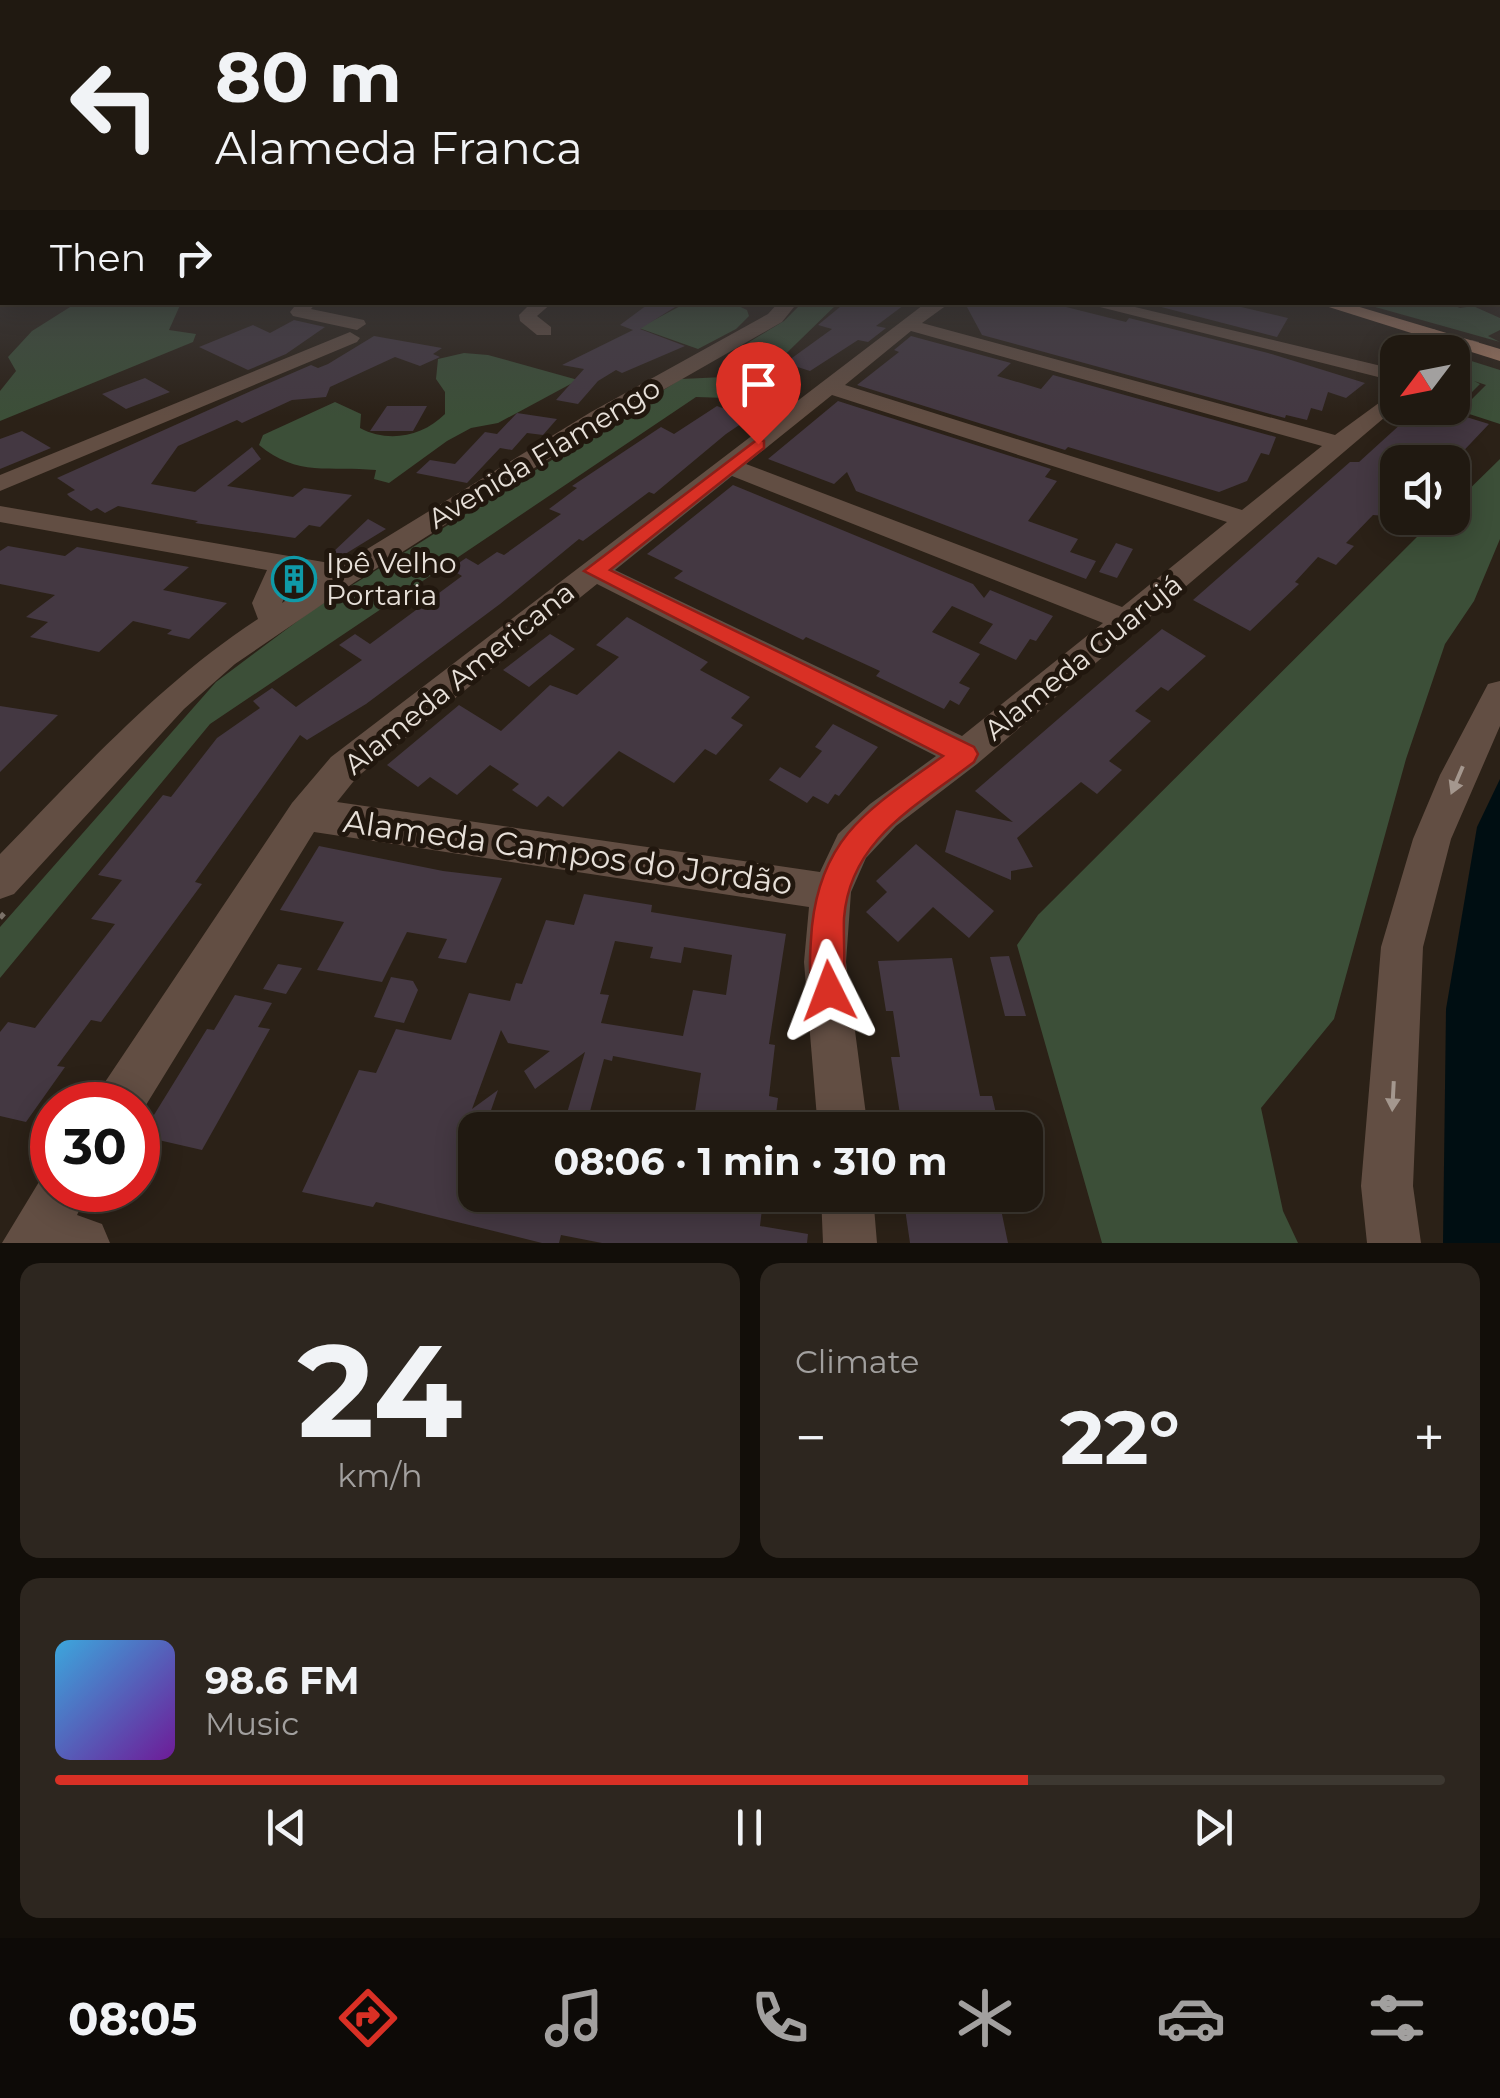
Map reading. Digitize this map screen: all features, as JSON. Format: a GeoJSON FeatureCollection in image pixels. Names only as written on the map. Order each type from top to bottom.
{"type":"FeatureCollection","features":[{"type":"Feature","properties":{"kind":"main road"},"geometry":{"type":"LineString","coordinates":[[1332,305],[1434,335]]}},
{"type":"Feature","properties":{"kind":"main road"},"geometry":{"type":"LineString","coordinates":[[1354,305],[1436,335]]}},
{"type":"Feature","properties":{"kind":"main road"},"geometry":{"type":"LineString","coordinates":[[1470,346],[1500,346]]}},
{"type":"Feature","properties":{"kind":"main road"},"geometry":{"type":"LineString","coordinates":[[1470,347],[1500,354]]}},
{"type":"Feature","properties":{"kind":"street"},"geometry":{"type":"LineString","coordinates":[[0,484],[353,330],[299,312],[305,305]]}},
{"type":"Feature","properties":{"kind":"street"},"geometry":{"type":"LineString","coordinates":[[540,305],[528,315],[529,322],[544,331]]}},
{"type":"Feature","properties":{"kind":"street","name":"Avenida Flamengo"},"geometry":{"type":"LineString","coordinates":[[9,882],[172,700],[224,656],[274,620],[756,318],[774,318],[785,305]]}},
{"type":"Feature","properties":{"kind":"street","name":"Alameda Americana"},"geometry":{"type":"LineString","coordinates":[[133,1082],[305,814],[344,767],[938,305]]}},
{"type":"Feature","properties":{"kind":"street"},"geometry":{"type":"LineString","coordinates":[[1102,305],[1380,369]]}},
{"type":"Feature","properties":{"kind":"street"},"geometry":{"type":"LineString","coordinates":[[908,325],[1339,443]]}},
{"type":"Feature","properties":{"kind":"street"},"geometry":{"type":"LineString","coordinates":[[832,388],[1249,521]]}},
{"type":"Feature","properties":{"kind":"street","name":"Alameda Guarujá"},"geometry":{"type":"LineString","coordinates":[[842,1112],[838,1048],[825,962],[831,892],[852,846],[883,815],[964,754],[1380,410]]}},
{"type":"Feature","properties":{"kind":"street"},"geometry":{"type":"LineString","coordinates":[[729,466],[1128,620]]}},
{"type":"Feature","properties":{"kind":"street"},"geometry":{"type":"LineString","coordinates":[[0,514],[345,575]]}},
{"type":"Feature","properties":{"kind":"street"},"geometry":{"type":"LineString","coordinates":[[274,620],[267,602],[284,564]]}},
{"type":"Feature","properties":{"kind":"street"},"geometry":{"type":"LineString","coordinates":[[594,571],[964,754]]}},
{"type":"Feature","properties":{"kind":"street"},"geometry":{"type":"LineString","coordinates":[[1394,1243],[1387,1186],[1402,947],[1432,840],[1458,775],[1500,693]]}},
{"type":"Feature","properties":{"kind":"street","name":"Alameda Campos do Jordão"},"geometry":{"type":"LineString","coordinates":[[305,814],[831,892]]}},
{"type":"Feature","properties":{"kind":"street"},"geometry":{"type":"LineString","coordinates":[[848,1212],[850,1243]]}},
{"type":"Feature","properties":{"kind":"path"},"geometry":{"type":"LineString","coordinates":[[0,918],[9,882]]}},
{"type":"Feature","properties":{"kind":"green space"},"geometry":{"type":"Polygon","coordinates":[[[73,305],[180,305],[169,330],[196,334],[193,342],[0,421],[0,391],[16,371],[8,357],[32,331],[73,305]]]}},
{"type":"Feature","properties":{"kind":"green space"},"geometry":{"type":"Polygon","coordinates":[[[682,305],[736,305],[747,310],[749,316],[736,329],[698,349],[639,328],[682,305]]]}},
{"type":"Feature","properties":{"kind":"green space"},"geometry":{"type":"Polygon","coordinates":[[[800,305],[836,305],[759,380],[727,398],[696,397],[210,724],[0,978],[0,927],[216,682],[311,611],[681,379],[724,377],[735,366],[729,364],[731,353],[784,321],[800,305]]]}},
{"type":"Feature","properties":{"kind":"green space"},"geometry":{"type":"Polygon","coordinates":[[[1368,305],[1473,306],[1500,318],[1500,330],[1488,336],[1500,342],[1368,305]]]}},
{"type":"Feature","properties":{"kind":"green space"},"geometry":{"type":"Polygon","coordinates":[[[464,353],[488,355],[578,380],[498,423],[471,428],[447,441],[389,483],[374,479],[376,470],[301,466],[259,445],[263,435],[335,402],[361,414],[360,428],[371,433],[404,435],[426,428],[445,414],[445,392],[436,379],[438,359],[464,353]]]}},
{"type":"Feature","properties":{"kind":"green space"},"geometry":{"type":"Polygon","coordinates":[[[1470,361],[1500,370],[1500,424],[1470,414],[1470,401],[1486,385],[1474,381],[1480,384],[1470,394],[1470,361]]]}},
{"type":"Feature","properties":{"kind":"green space"},"geometry":{"type":"Polygon","coordinates":[[[1500,459],[1500,539],[1474,601],[1445,644],[1406,759],[1334,1019],[1261,1108],[1283,1211],[1298,1243],[1102,1243],[1017,945],[1038,915],[1419,535],[1470,535],[1470,488],[1500,459]]]}},
{"type":"Feature","properties":{"kind":"shaded area"},"geometry":{"type":"Polygon","coordinates":[[[1500,779],[1500,1243],[1443,1243],[1446,1009],[1477,827],[1500,779]]]}},
{"type":"Feature","properties":{"kind":"building"},"geometry":{"type":"Polygon","coordinates":[[[647,305],[678,305],[640,329],[685,346],[622,373],[616,370],[598,381],[578,404],[556,400],[584,369],[562,365],[633,330],[620,325],[647,305]]]}},
{"type":"Feature","properties":{"kind":"building"},"geometry":{"type":"Polygon","coordinates":[[[842,305],[904,305],[876,326],[886,328],[868,342],[858,340],[810,371],[785,363],[832,329],[818,325],[842,305]]]}},
{"type":"Feature","properties":{"kind":"building"},"geometry":{"type":"Polygon","coordinates":[[[1058,305],[1126,322],[1129,318],[1268,353],[1365,383],[1346,398],[1328,392],[1322,411],[1311,408],[1307,420],[1286,415],[1285,418],[982,335],[967,307],[1058,305]]]}},
{"type":"Feature","properties":{"kind":"building"},"geometry":{"type":"Polygon","coordinates":[[[1154,305],[1233,305],[1288,318],[1277,337],[1154,305]]]}},
{"type":"Feature","properties":{"kind":"building"},"geometry":{"type":"Polygon","coordinates":[[[294,320],[325,327],[286,354],[248,370],[199,347],[253,325],[270,333],[294,320]]]}},
{"type":"Feature","properties":{"kind":"building"},"geometry":{"type":"Polygon","coordinates":[[[374,336],[442,348],[433,354],[440,357],[420,366],[395,357],[330,387],[326,397],[292,400],[242,423],[237,420],[178,446],[151,484],[195,492],[252,447],[261,459],[227,486],[293,497],[304,488],[352,495],[320,527],[309,525],[295,538],[195,523],[198,521],[118,506],[105,513],[97,508],[91,511],[70,497],[67,494],[75,490],[57,478],[311,365],[318,368],[328,364],[374,336]]]}},
{"type":"Feature","properties":{"kind":"building"},"geometry":{"type":"Polygon","coordinates":[[[911,336],[1011,363],[997,376],[1041,389],[1053,375],[1276,437],[1269,455],[1261,453],[1247,481],[1219,492],[1068,447],[1065,450],[857,385],[899,352],[894,350],[911,336]]]}},
{"type":"Feature","properties":{"kind":"building"},"geometry":{"type":"Polygon","coordinates":[[[145,378],[170,392],[126,409],[102,394],[145,378]]]}},
{"type":"Feature","properties":{"kind":"building"},"geometry":{"type":"Polygon","coordinates":[[[766,385],[788,392],[726,434],[654,494],[649,492],[583,541],[579,539],[500,604],[366,704],[307,740],[300,735],[195,882],[202,884],[101,1022],[91,1020],[57,1066],[65,1067],[54,1082],[30,1082],[30,1116],[26,1122],[0,1116],[0,1032],[8,1022],[35,1028],[115,924],[91,919],[122,880],[98,875],[163,795],[171,797],[217,738],[260,708],[253,701],[272,688],[296,707],[362,660],[339,645],[355,634],[370,644],[462,576],[450,569],[466,558],[478,565],[497,552],[504,555],[561,514],[549,509],[577,488],[572,486],[661,427],[674,434],[717,406],[725,409],[766,385]]]}},
{"type":"Feature","properties":{"kind":"building"},"geometry":{"type":"Polygon","coordinates":[[[838,401],[1051,469],[1045,477],[1057,481],[1028,521],[1078,539],[1070,552],[1096,561],[1086,579],[856,491],[847,472],[834,484],[768,459],[838,401]]]}},
{"type":"Feature","properties":{"kind":"building"},"geometry":{"type":"Polygon","coordinates":[[[387,406],[427,406],[413,431],[370,431],[387,406]]]}},
{"type":"Feature","properties":{"kind":"building"},"geometry":{"type":"Polygon","coordinates":[[[517,413],[557,419],[543,435],[527,433],[512,450],[500,448],[467,483],[416,473],[430,460],[455,464],[485,432],[497,434],[517,413]]]}},
{"type":"Feature","properties":{"kind":"building"},"geometry":{"type":"Polygon","coordinates":[[[1470,418],[1489,424],[1469,445],[1380,445],[1380,516],[1373,515],[1346,543],[1354,546],[1336,565],[1318,557],[1295,582],[1299,584],[1250,631],[1193,600],[1350,462],[1359,462],[1400,425],[1470,425],[1470,418]]]}},
{"type":"Feature","properties":{"kind":"building"},"geometry":{"type":"Polygon","coordinates":[[[22,431],[51,448],[0,469],[0,439],[22,431]]]}},
{"type":"Feature","properties":{"kind":"building"},"geometry":{"type":"Polygon","coordinates":[[[733,485],[973,584],[984,598],[990,590],[1053,616],[1036,641],[1030,639],[1016,660],[979,643],[993,624],[952,606],[932,632],[980,654],[959,683],[970,688],[959,705],[950,700],[944,709],[876,676],[880,671],[806,637],[803,640],[674,578],[683,571],[647,554],[733,485]]]}},
{"type":"Feature","properties":{"kind":"building"},"geometry":{"type":"Polygon","coordinates":[[[368,519],[386,529],[337,559],[332,553],[368,519]]]}},
{"type":"Feature","properties":{"kind":"building"},"geometry":{"type":"Polygon","coordinates":[[[1116,543],[1133,549],[1117,578],[1099,572],[1116,543]]]}},
{"type":"Feature","properties":{"kind":"building"},"geometry":{"type":"Polygon","coordinates":[[[8,546],[65,556],[77,547],[189,567],[163,590],[227,603],[189,639],[167,634],[172,630],[133,621],[99,652],[30,637],[48,622],[26,617],[55,595],[0,584],[0,551],[8,546]]]}},
{"type":"Feature","properties":{"kind":"building"},"geometry":{"type":"Polygon","coordinates":[[[627,617],[708,662],[700,670],[750,697],[731,718],[743,725],[716,755],[705,749],[674,783],[619,751],[563,807],[548,796],[537,807],[512,790],[519,784],[490,765],[457,795],[430,777],[418,787],[387,765],[459,705],[501,731],[550,685],[577,695],[619,657],[596,645],[627,617]]]}},
{"type":"Feature","properties":{"kind":"building"},"geometry":{"type":"Polygon","coordinates":[[[1162,629],[1206,656],[1168,691],[1161,687],[1135,711],[1151,721],[1109,761],[1122,770],[1097,794],[1081,782],[1017,838],[1033,867],[1011,871],[1011,880],[945,852],[956,810],[1013,822],[975,791],[1162,629]]]}},
{"type":"Feature","properties":{"kind":"building"},"geometry":{"type":"Polygon","coordinates":[[[550,634],[575,649],[529,687],[503,670],[550,634]]]}},
{"type":"Feature","properties":{"kind":"building"},"geometry":{"type":"Polygon","coordinates":[[[0,706],[58,715],[0,772],[0,706]]]}},
{"type":"Feature","properties":{"kind":"building"},"geometry":{"type":"Polygon","coordinates":[[[833,724],[878,747],[839,796],[835,794],[828,804],[813,796],[807,803],[769,780],[780,767],[800,778],[822,751],[815,747],[833,724]]]}},
{"type":"Feature","properties":{"kind":"building"},"geometry":{"type":"Polygon","coordinates":[[[916,844],[994,911],[969,938],[933,907],[898,942],[866,912],[887,892],[876,881],[916,844]]]}},
{"type":"Feature","properties":{"kind":"building"},"geometry":{"type":"Polygon","coordinates":[[[319,846],[443,871],[502,878],[466,963],[438,958],[447,939],[407,932],[382,982],[317,970],[344,922],[280,910],[319,846]]]}},
{"type":"Feature","properties":{"kind":"building"},"geometry":{"type":"Polygon","coordinates":[[[584,894],[652,905],[651,912],[786,934],[769,1044],[775,1045],[769,1096],[778,1098],[776,1112],[695,1112],[701,1073],[613,1056],[612,1061],[604,1059],[590,1112],[567,1112],[585,1052],[535,1089],[524,1071],[550,1051],[508,1043],[501,1030],[472,1109],[498,1090],[490,1112],[458,1112],[458,1212],[762,1212],[760,1226],[808,1234],[807,1243],[602,1243],[561,1235],[559,1243],[542,1243],[376,1202],[373,1207],[302,1192],[359,1070],[376,1073],[396,1029],[451,1040],[469,993],[510,1001],[516,983],[522,984],[546,920],[574,925],[584,894]],[[615,941],[600,994],[609,995],[601,1023],[683,1036],[693,990],[726,995],[732,955],[684,947],[681,963],[650,958],[653,947],[615,941]]]}},
{"type":"Feature","properties":{"kind":"building"},"geometry":{"type":"Polygon","coordinates":[[[1009,956],[1026,1016],[1005,1016],[990,957],[1009,956]]]}},
{"type":"Feature","properties":{"kind":"building"},"geometry":{"type":"Polygon","coordinates":[[[952,958],[980,1096],[992,1096],[996,1112],[900,1112],[891,1057],[900,1057],[893,1011],[886,1011],[878,961],[952,958]]]}},
{"type":"Feature","properties":{"kind":"building"},"geometry":{"type":"Polygon","coordinates":[[[278,964],[302,968],[286,994],[263,989],[278,964]]]}},
{"type":"Feature","properties":{"kind":"building"},"geometry":{"type":"Polygon","coordinates":[[[391,977],[413,981],[418,990],[404,1023],[374,1017],[391,977]]]}},
{"type":"Feature","properties":{"kind":"building"},"geometry":{"type":"Polygon","coordinates":[[[235,995],[272,1003],[258,1027],[270,1029],[202,1150],[160,1140],[160,1105],[207,1029],[214,1030],[235,995]]]}},
{"type":"Feature","properties":{"kind":"building"},"geometry":{"type":"Polygon","coordinates":[[[905,1212],[1002,1212],[1008,1243],[910,1243],[905,1212]]]}},
{"type":"Feature","properties":{"kind":"place","name":"Ipê Velho Portaria"},"geometry":{"type":"Point","coordinates":[294,579]}},
{"type":"Feature","properties":{"kind":"route"},"geometry":{"type":"LineString","coordinates":[[758,444],[594,571],[964,754],[883,815],[852,846],[831,892],[825,962],[829,991]]}}]}
